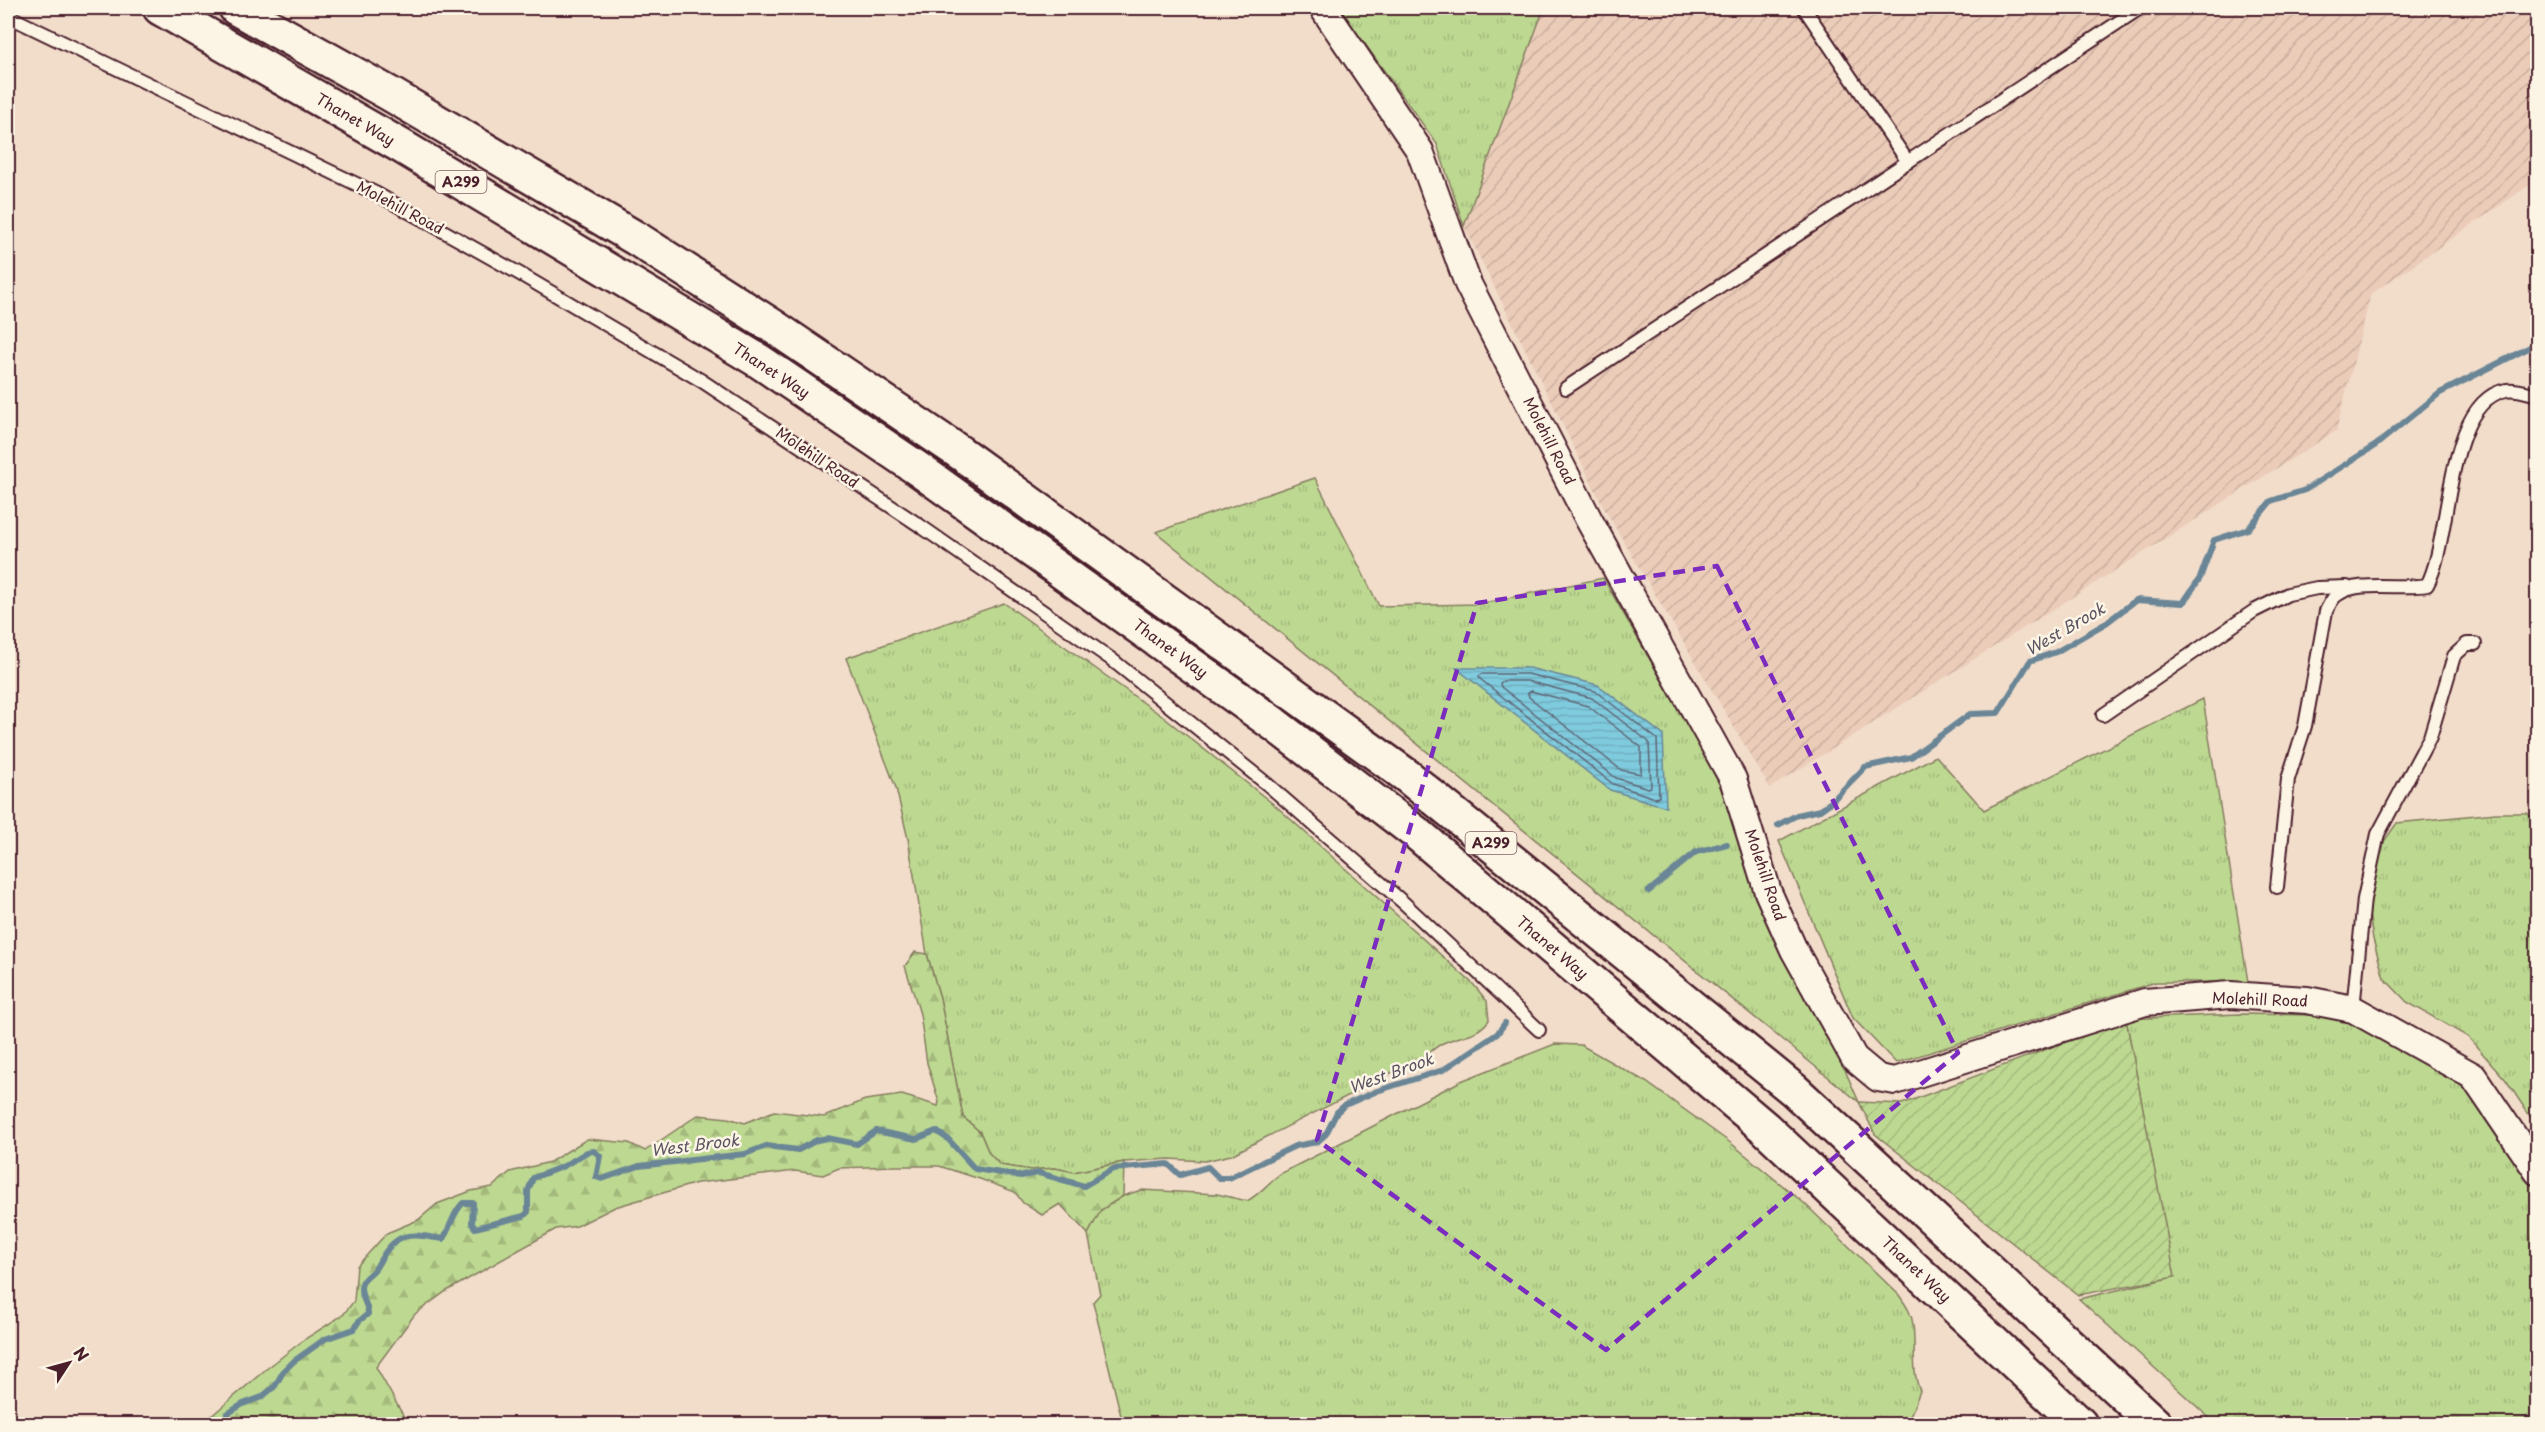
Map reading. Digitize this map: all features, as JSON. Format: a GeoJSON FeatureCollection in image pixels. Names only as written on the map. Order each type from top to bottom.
{"type":"FeatureCollection","features":[{"type":"Feature","properties":{"kind":"highway","name":"Thanet Way"},"geometry":{"type":"LineString","coordinates":[[160,8],[401,146],[759,361],[921,471],[1275,724],[1420,836],[1765,1128],[2080,1425]]}},
{"type":"Feature","properties":{"kind":"highway","name":"A299"},"geometry":{"type":"LineString","coordinates":[[236,8],[390,93],[626,233],[774,327],[959,452],[1407,776],[1794,1090],[2156,1425]]}},
{"type":"Feature","properties":{"kind":"street","name":"Molehill Road"},"geometry":{"type":"LineString","coordinates":[[1323,8],[1420,151],[1468,284],[1589,520],[1733,779],[1768,892],[1794,950],[1854,1058],[1878,1078],[1895,1081],[2145,1002],[2230,996],[2307,1000],[2353,1010],[2473,1076],[2538,1172]]}},
{"type":"Feature","properties":{"kind":"lane"},"geometry":{"type":"LineString","coordinates":[[1804,8],[1908,162]]}},
{"type":"Feature","properties":{"kind":"lane"},"geometry":{"type":"LineString","coordinates":[[1566,388],[2140,8]]}},
{"type":"Feature","properties":{"kind":"lane","name":"Molehill Road"},"geometry":{"type":"LineString","coordinates":[[8,16],[377,194],[520,274],[702,381],[919,525],[1111,659],[1267,784],[1405,904],[1539,1030]]}},
{"type":"Feature","properties":{"kind":"lane"},"geometry":{"type":"LineString","coordinates":[[2103,715],[2254,611],[2288,594],[2317,588],[2414,588],[2427,585],[2435,571],[2441,529],[2462,441],[2472,416],[2489,397],[2507,389],[2538,395]]}},
{"type":"Feature","properties":{"kind":"lane"},"geometry":{"type":"LineString","coordinates":[[2277,887],[2288,778],[2305,726],[2326,611],[2336,596],[2355,587]]}},
{"type":"Feature","properties":{"kind":"lane"},"geometry":{"type":"LineString","coordinates":[[2353,1010],[2364,899],[2378,834],[2430,737],[2454,656],[2467,644],[2475,644]]}},
{"type":"Feature","properties":{"kind":"highlighted area"},"geometry":{"type":"Polygon","coordinates":[[[1717,566],[1958,1053],[1606,1350],[1317,1140],[1477,603],[1717,566]]]}},
{"type":"Feature","properties":{"kind":"shaded area"},"geometry":{"type":"Polygon","coordinates":[[[1544,8],[2537,8],[2537,180],[2371,294],[2336,431],[1770,788],[1605,510],[1464,226],[1544,8]]]}},
{"type":"Feature","properties":{"kind":"green space"},"geometry":{"type":"Polygon","coordinates":[[[1339,8],[1544,8],[1464,226],[1437,144],[1339,8]]]}},
{"type":"Feature","properties":{"kind":"green space"},"geometry":{"type":"Polygon","coordinates":[[[1315,478],[1379,606],[1479,604],[1603,578],[1712,768],[1859,1102],[1156,532],[1315,478]]]}},
{"type":"Feature","properties":{"kind":"green space"},"geometry":{"type":"Polygon","coordinates":[[[1004,603],[1162,716],[1277,807],[1473,984],[1487,1001],[1489,1020],[1484,1026],[1473,1033],[1443,1043],[1415,1063],[1386,1075],[1231,1155],[1205,1161],[1169,1159],[1124,1162],[1074,1172],[1055,1168],[1031,1170],[1000,1165],[989,1153],[980,1132],[963,1117],[940,998],[927,954],[908,839],[896,788],[846,658],[1004,603]]]}},
{"type":"Feature","properties":{"kind":"green space"},"geometry":{"type":"Polygon","coordinates":[[[2203,699],[2248,982],[2156,982],[1896,1063],[1853,1018],[1779,841],[1936,756],[1984,810],[2203,699]]]}},
{"type":"Feature","properties":{"kind":"green space"},"geometry":{"type":"Polygon","coordinates":[[[2496,813],[2527,813],[2537,821],[2537,1127],[2506,1080],[2468,1037],[2407,1002],[2384,978],[2373,939],[2366,894],[2380,847],[2397,823],[2496,813]]]}},
{"type":"Feature","properties":{"kind":"green space"},"geometry":{"type":"Polygon","coordinates":[[[915,952],[927,954],[940,998],[963,1117],[980,1132],[989,1153],[1000,1165],[1031,1170],[1055,1168],[1074,1172],[1124,1162],[1123,1196],[1101,1210],[1088,1234],[1060,1204],[1042,1215],[1023,1203],[1015,1192],[939,1166],[839,1168],[823,1175],[795,1171],[697,1183],[615,1207],[577,1226],[556,1229],[445,1292],[415,1314],[376,1367],[408,1424],[202,1424],[305,1339],[343,1315],[354,1301],[357,1266],[387,1233],[418,1220],[437,1204],[471,1191],[492,1187],[510,1172],[550,1162],[587,1139],[629,1143],[645,1151],[698,1115],[728,1118],[745,1123],[774,1111],[824,1117],[865,1100],[902,1095],[938,1106],[939,1102],[927,1063],[920,1014],[905,966],[915,952]]]}},
{"type":"Feature","properties":{"kind":"green space"},"geometry":{"type":"Polygon","coordinates":[[[2239,1014],[2313,1015],[2356,1023],[2452,1074],[2484,1105],[2537,1190],[2537,1424],[2216,1424],[2079,1299],[2174,1277],[2126,1019],[2239,1014]]]}},
{"type":"Feature","properties":{"kind":"green space"},"geometry":{"type":"Polygon","coordinates":[[[2126,1019],[2175,1277],[2078,1295],[1875,1134],[1859,1102],[1902,1104],[2126,1019]]]}},
{"type":"Feature","properties":{"kind":"green space"},"geometry":{"type":"Polygon","coordinates":[[[1555,1044],[1581,1045],[1646,1082],[1732,1144],[1805,1204],[1899,1295],[1912,1321],[1915,1367],[1920,1391],[1907,1424],[1123,1424],[1093,1302],[1100,1294],[1088,1234],[1101,1210],[1123,1196],[1141,1190],[1217,1194],[1247,1201],[1280,1174],[1461,1081],[1555,1044]]]}},
{"type":"Feature","properties":{"kind":"water"},"geometry":{"type":"Polygon","coordinates":[[[1456,668],[1529,668],[1598,685],[1663,735],[1666,807],[1610,790],[1456,668]]]}},
{"type":"Feature","properties":{"kind":"waterway","name":"West Brook"},"geometry":{"type":"LineString","coordinates":[[1778,825],[1797,815],[1820,810],[1831,802],[1865,767],[1911,757],[1970,714],[1998,713],[2030,661],[2056,652],[2106,623],[2136,600],[2183,603],[2200,578],[2214,540],[2248,529],[2271,501],[2305,490],[2376,445],[2440,393],[2538,343]]}},
{"type":"Feature","properties":{"kind":"waterway","name":"West Brook"},"geometry":{"type":"LineString","coordinates":[[1649,891],[1696,852],[1727,844]]}},
{"type":"Feature","properties":{"kind":"waterway","name":"West Brook"},"geometry":{"type":"LineString","coordinates":[[226,1424],[227,1414],[243,1404],[262,1397],[275,1386],[283,1372],[294,1361],[325,1339],[354,1329],[359,1321],[368,1314],[361,1292],[362,1284],[396,1240],[411,1236],[443,1239],[463,1203],[473,1203],[472,1224],[475,1228],[524,1216],[528,1212],[528,1191],[533,1178],[564,1166],[587,1152],[594,1151],[600,1156],[596,1177],[602,1179],[639,1166],[745,1154],[766,1146],[798,1150],[817,1140],[827,1138],[857,1144],[876,1131],[916,1139],[936,1131],[948,1139],[975,1169],[1021,1176],[1039,1173],[1084,1186],[1113,1169],[1168,1164],[1180,1175],[1208,1167],[1219,1178],[1229,1178],[1295,1146],[1317,1142],[1326,1134],[1337,1112],[1345,1105],[1377,1091],[1443,1070],[1497,1034],[1505,1023]]}}]}
